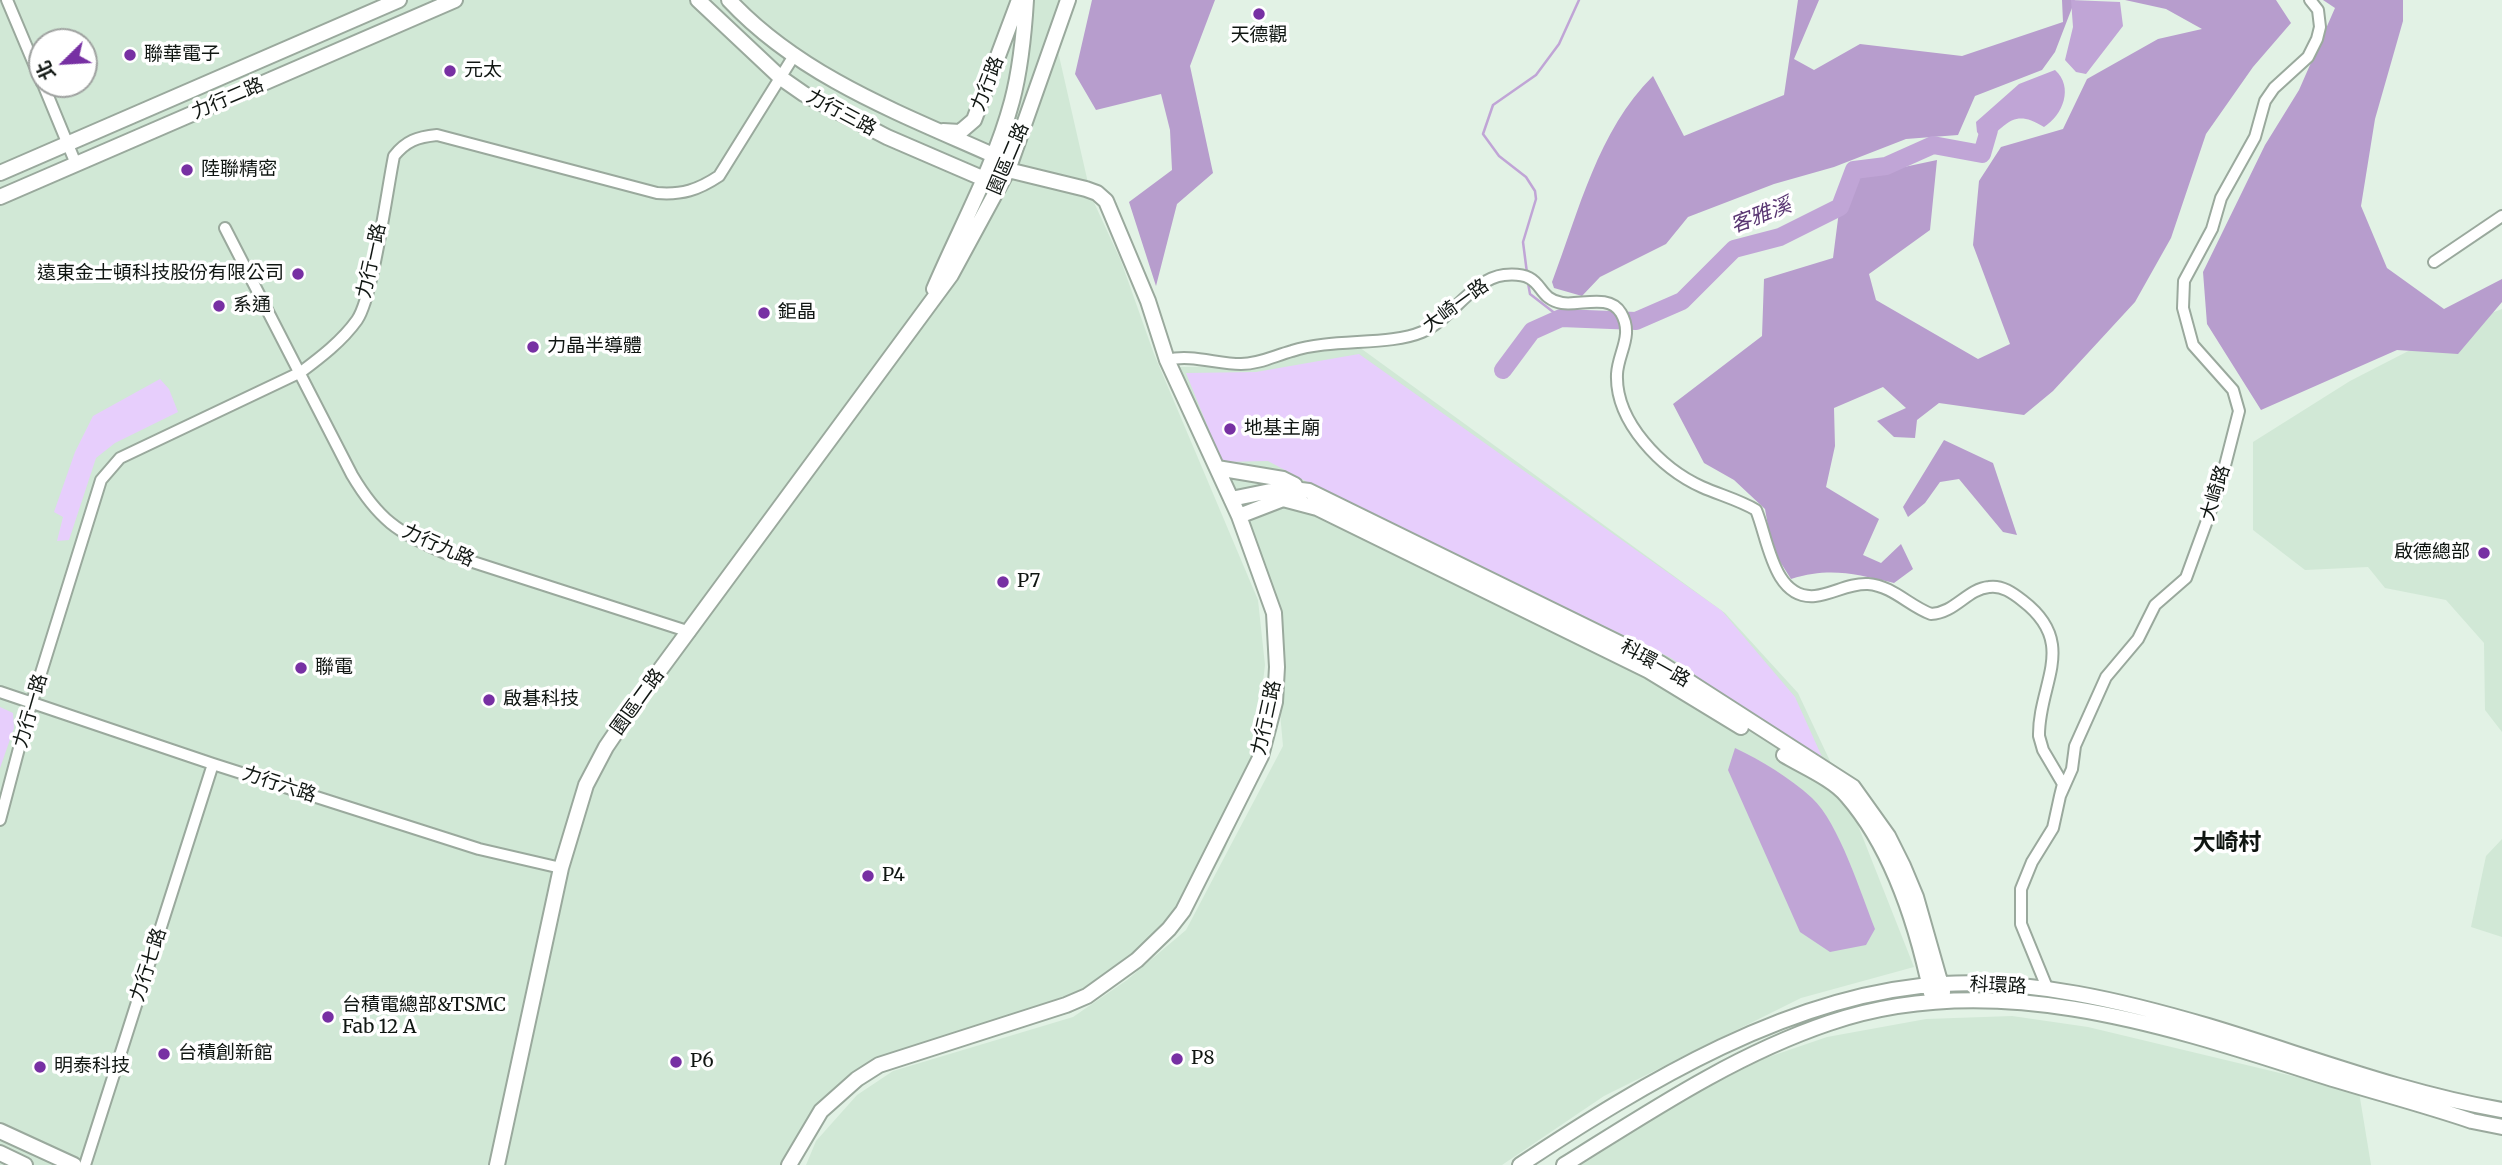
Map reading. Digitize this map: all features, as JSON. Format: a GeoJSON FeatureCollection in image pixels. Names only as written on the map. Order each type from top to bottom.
{"type":"FeatureCollection","features":[{"type":"Feature","properties":{"kind":"street"},"geometry":{"type":"LineString","coordinates":[[7,0],[28,50]]}},
{"type":"Feature","properties":{"kind":"street","name":"力行二路"},"geometry":{"type":"LineString","coordinates":[[0,173],[399,0]]}},
{"type":"Feature","properties":{"kind":"street","name":"力行二路"},"geometry":{"type":"LineString","coordinates":[[0,197],[455,0]]}},
{"type":"Feature","properties":{"kind":"street","name":"力行三路"},"geometry":{"type":"LineString","coordinates":[[698,0],[781,78],[804,94],[875,131],[982,178]]}},
{"type":"Feature","properties":{"kind":"street","name":"力行三路"},"geometry":{"type":"LineString","coordinates":[[729,0],[746,18],[832,82],[993,155],[1009,170],[1086,189],[1097,193],[1106,201],[1148,301],[1167,360],[1239,516],[1274,613],[1277,667],[1275,702],[1261,756],[1182,911],[1145,953],[1087,996],[1066,1005],[930,1046],[879,1065],[857,1079],[821,1111],[789,1165]]}},
{"type":"Feature","properties":{"kind":"street","name":"力行路"},"geometry":{"type":"LineString","coordinates":[[929,126],[960,132],[974,120],[1019,0]]}},
{"type":"Feature","properties":{"kind":"street","name":"園區二路"},"geometry":{"type":"LineString","coordinates":[[926,306],[993,155],[1023,50],[1026,0]]}},
{"type":"Feature","properties":{"kind":"street","name":"園區二路"},"geometry":{"type":"LineString","coordinates":[[497,1165],[561,867],[586,785],[606,747],[951,275],[1009,170],[1068,0]]}},
{"type":"Feature","properties":{"kind":"street","name":"大崎路"},"geometry":{"type":"LineString","coordinates":[[2048,990],[2021,924],[2021,889],[2032,862],[2053,828],[2060,796],[2072,769],[2075,747],[2106,677],[2137,639],[2155,605],[2186,578],[2220,485],[2238,411],[2233,390],[2193,345],[2183,308],[2184,281],[2212,229],[2221,198],[2255,137],[2265,101],[2274,88],[2308,57],[2317,39],[2318,10],[2310,0]]}},
{"type":"Feature","properties":{"kind":"street","name":"力行一路"},"geometry":{"type":"LineString","coordinates":[[0,820],[33,701],[101,480],[120,458],[301,372],[328,352],[362,312],[394,156],[411,140],[437,135],[657,193],[676,195],[700,188],[719,176],[795,54]]}},
{"type":"Feature","properties":{"kind":"street"},"geometry":{"type":"LineString","coordinates":[[48,98],[76,164]]}},
{"type":"Feature","properties":{"kind":"street"},"geometry":{"type":"LineString","coordinates":[[982,178],[1009,170]]}},
{"type":"Feature","properties":{"kind":"street"},"geometry":{"type":"LineString","coordinates":[[2434,262],[2502,216]]}},
{"type":"Feature","properties":{"kind":"street","name":"力行九路"},"geometry":{"type":"LineString","coordinates":[[225,228],[370,505],[413,539],[518,578],[690,632]]}},
{"type":"Feature","properties":{"kind":"street","name":"大崎一路"},"geometry":{"type":"LineString","coordinates":[[1167,360],[1180,358],[1253,364],[1319,344],[1408,336],[1443,320],[1478,287],[1501,275],[1526,275],[1534,278],[1544,292],[1557,302],[1603,301],[1621,312],[1626,328],[1618,386],[1637,431],[1664,464],[1701,486],[1756,510],[1780,577],[1794,591],[1813,596],[1868,584],[1894,592],[1931,614],[1948,610],[1985,587],[1996,586],[2019,598],[2038,614],[2050,634],[2053,652],[2039,736],[2043,750],[2063,784],[2060,796]]}},
{"type":"Feature","properties":{"kind":"street"},"geometry":{"type":"LineString","coordinates":[[1217,468],[1283,479],[1303,489]]}},
{"type":"Feature","properties":{"kind":"street","name":"科環一路"},"geometry":{"type":"LineString","coordinates":[[1231,499],[1267,490],[1303,489],[1660,663],[1853,786],[1888,836],[1916,897],[1939,1001]]}},
{"type":"Feature","properties":{"kind":"street","name":"科環一路"},"geometry":{"type":"LineString","coordinates":[[1239,516],[1283,499],[1296,500],[1340,518],[1649,671],[1846,794],[1877,839],[1905,900],[1935,985]]}},
{"type":"Feature","properties":{"kind":"street","name":"力行六路"},"geometry":{"type":"LineString","coordinates":[[0,692],[479,849],[561,867]]}},
{"type":"Feature","properties":{"kind":"street","name":"力行七路"},"geometry":{"type":"LineString","coordinates":[[85,1165],[213,764]]}},
{"type":"Feature","properties":{"kind":"street","name":"科環路"},"geometry":{"type":"LineString","coordinates":[[1523,1163],[1650,1086],[1780,1020],[1829,1006],[1935,985],[2048,990],[2204,1025],[2402,1085],[2502,1110]]}},
{"type":"Feature","properties":{"kind":"street","name":"科環路"},"geometry":{"type":"LineString","coordinates":[[1564,1165],[1660,1104],[1785,1040],[1832,1021],[1939,1001],[1985,999],[2054,1005],[2112,1016],[2211,1042],[2472,1121],[2502,1127]]}},
{"type":"Feature","properties":{"kind":"street"},"geometry":{"type":"LineString","coordinates":[[0,1131],[74,1165]]}},
{"type":"Feature","properties":{"kind":"street"},"geometry":{"type":"LineString","coordinates":[[0,1153],[24,1165]]}},
{"type":"Feature","properties":{"kind":"shaded area"},"geometry":{"type":"Polygon","coordinates":[[[0,0],[1075,0],[1057,47],[1091,196],[1121,261],[1154,354],[1258,600],[1265,665],[1257,731],[1241,808],[1224,852],[1178,931],[1126,976],[1071,1013],[1033,1021],[890,1066],[852,1090],[820,1125],[799,1165],[0,1165],[0,0]]]}},
{"type":"Feature","properties":{"kind":"shaded area"},"geometry":{"type":"Polygon","coordinates":[[[1092,0],[1215,0],[1190,66],[1213,173],[1177,204],[1156,286],[1129,202],[1172,170],[1170,130],[1161,94],[1096,110],[1075,74],[1092,0]]]}},
{"type":"Feature","properties":{"kind":"shaded area"},"geometry":{"type":"Polygon","coordinates":[[[1798,0],[1819,0],[1794,59],[1814,70],[1860,44],[1962,56],[2063,22],[2062,0],[2075,0],[2055,52],[2042,70],[1975,96],[1958,135],[1906,139],[1834,167],[1774,184],[1688,217],[1666,244],[1600,277],[1582,296],[1554,288],[1552,282],[1592,173],[1604,146],[1634,97],[1653,76],[1684,136],[1784,95],[1798,0]]]}},
{"type":"Feature","properties":{"kind":"shaded area"},"geometry":{"type":"Polygon","coordinates":[[[2071,0],[2120,2],[2123,26],[2086,74],[2076,72],[2065,60],[2073,27],[2071,0]]]}},
{"type":"Feature","properties":{"kind":"shaded area"},"geometry":{"type":"Polygon","coordinates":[[[2125,0],[2276,0],[2291,23],[2253,67],[2206,134],[2171,238],[2135,302],[2053,391],[2024,415],[1939,403],[1917,420],[1915,438],[1894,437],[1877,421],[1906,408],[1883,387],[1834,408],[1835,446],[1826,487],[1879,519],[1863,555],[1881,563],[1901,544],[1913,569],[1894,583],[1831,573],[1791,579],[1772,549],[1765,509],[1734,480],[1704,463],[1673,404],[1762,336],[1764,279],[1833,258],[1843,180],[1937,160],[1930,230],[1869,274],[1876,300],[1978,359],[2010,344],[1973,245],[1979,181],[2001,147],[2063,129],[2087,79],[2158,39],[2202,29],[2166,9],[2125,0]]]}},
{"type":"Feature","properties":{"kind":"shaded area"},"geometry":{"type":"Polygon","coordinates":[[[2323,0],[2403,0],[2403,21],[2375,119],[2361,206],[2387,268],[2444,309],[2502,279],[2502,302],[2458,354],[2397,350],[2261,410],[2207,324],[2203,272],[2265,145],[2299,90],[2335,8],[2323,0]]]}},
{"type":"Feature","properties":{"kind":"shaded area"},"geometry":{"type":"Polygon","coordinates":[[[2055,70],[2061,77],[2065,92],[2061,108],[2051,122],[2044,127],[2026,119],[2012,120],[1985,143],[1977,132],[1976,122],[2019,84],[2055,70]]]}},
{"type":"Feature","properties":{"kind":"shaded area"},"geometry":{"type":"Polygon","coordinates":[[[2502,309],[2502,732],[2485,710],[2484,643],[2446,600],[2385,588],[2368,567],[2305,570],[2253,530],[2253,442],[2350,381],[2455,327],[2502,309]]]}},
{"type":"Feature","properties":{"kind":"shaded area"},"geometry":{"type":"Polygon","coordinates":[[[1359,347],[1725,613],[1798,693],[1846,795],[1914,967],[1801,998],[1604,1096],[1502,1165],[806,1165],[816,1141],[857,1095],[893,1071],[1073,1017],[1127,980],[1186,930],[1283,746],[1267,567],[1179,367],[1263,366],[1306,353],[1359,347]]]}},
{"type":"Feature","properties":{"kind":"shaded area"},"geometry":{"type":"Polygon","coordinates":[[[1359,354],[1722,611],[1795,697],[1827,768],[1671,658],[1339,499],[1268,461],[1222,462],[1186,373],[1256,372],[1359,354]]]}},
{"type":"Feature","properties":{"kind":"shaded area"},"geometry":{"type":"Polygon","coordinates":[[[160,379],[169,389],[178,412],[115,443],[96,458],[69,540],[57,541],[63,517],[54,512],[75,452],[93,416],[160,379]]]}},
{"type":"Feature","properties":{"kind":"shaded area"},"geometry":{"type":"Polygon","coordinates":[[[1944,440],[1993,463],[2017,535],[2003,532],[1959,479],[1940,482],[1925,503],[1908,517],[1903,507],[1944,440]]]}},
{"type":"Feature","properties":{"kind":"shaded area"},"geometry":{"type":"Polygon","coordinates":[[[0,707],[13,713],[14,728],[0,768],[0,707]]]}},
{"type":"Feature","properties":{"kind":"shaded area"},"geometry":{"type":"Polygon","coordinates":[[[1735,748],[1785,776],[1822,809],[1840,841],[1875,929],[1866,945],[1830,952],[1800,932],[1728,770],[1735,748]]]}},
{"type":"Feature","properties":{"kind":"shaded area"},"geometry":{"type":"Polygon","coordinates":[[[2502,839],[2502,937],[2471,927],[2486,856],[2502,839]]]}},
{"type":"Feature","properties":{"kind":"shaded area"},"geometry":{"type":"Polygon","coordinates":[[[2012,1016],[2088,1027],[2359,1092],[2371,1165],[1581,1165],[1679,1102],[1754,1062],[1827,1037],[1926,1019],[2012,1016]]]}},
{"type":"Feature","properties":{"kind":"waterway"},"geometry":{"type":"LineString","coordinates":[[1527,273],[1523,242],[1536,199],[1535,191],[1526,177],[1499,156],[1483,134],[1493,105],[1536,75],[1559,44],[1579,0]]}},
{"type":"Feature","properties":{"kind":"waterway","name":"客雅溪"},"geometry":{"type":"LineString","coordinates":[[1503,370],[1532,331],[1561,318],[1636,321],[1682,301],[1734,249],[1780,237],[1840,207],[1854,170],[1886,166],[1933,145],[1982,154],[1989,130]]}},
{"type":"Feature","properties":{"kind":"waterway"},"geometry":{"type":"LineString","coordinates":[[1528,283],[1530,294],[1561,318]]}},
{"type":"Feature","properties":{"kind":"place","name":"天德觀"},"geometry":{"type":"Point","coordinates":[1259,14]}},
{"type":"Feature","properties":{"kind":"place","name":"聯華電子"},"geometry":{"type":"Point","coordinates":[130,55]}},
{"type":"Feature","properties":{"kind":"place","name":"元太"},"geometry":{"type":"Point","coordinates":[450,71]}},
{"type":"Feature","properties":{"kind":"place","name":"陸聯精密"},"geometry":{"type":"Point","coordinates":[187,170]}},
{"type":"Feature","properties":{"kind":"place","name":"遠東金士頓科技股份有限公司"},"geometry":{"type":"Point","coordinates":[298,274]}},
{"type":"Feature","properties":{"kind":"place","name":"系通"},"geometry":{"type":"Point","coordinates":[219,306]}},
{"type":"Feature","properties":{"kind":"place","name":"鉅晶"},"geometry":{"type":"Point","coordinates":[764,313]}},
{"type":"Feature","properties":{"kind":"place","name":"力晶半導體"},"geometry":{"type":"Point","coordinates":[533,347]}},
{"type":"Feature","properties":{"kind":"place","name":"地基主廟"},"geometry":{"type":"Point","coordinates":[1230,429]}},
{"type":"Feature","properties":{"kind":"place","name":"啟德總部"},"geometry":{"type":"Point","coordinates":[2484,553]}},
{"type":"Feature","properties":{"kind":"place","name":"P7"},"geometry":{"type":"Point","coordinates":[1003,582]}},
{"type":"Feature","properties":{"kind":"place","name":"聯電"},"geometry":{"type":"Point","coordinates":[301,668]}},
{"type":"Feature","properties":{"kind":"place","name":"啟碁科技"},"geometry":{"type":"Point","coordinates":[489,700]}},
{"type":"Feature","properties":{"kind":"place","name":"P4"},"geometry":{"type":"Point","coordinates":[868,876]}},
{"type":"Feature","properties":{"kind":"place","name":"台積電總部&TSMC Fab 12 A"},"geometry":{"type":"Point","coordinates":[328,1017]}},
{"type":"Feature","properties":{"kind":"place","name":"台積創新館"},"geometry":{"type":"Point","coordinates":[164,1054]}},
{"type":"Feature","properties":{"kind":"place","name":"P8"},"geometry":{"type":"Point","coordinates":[1177,1059]}},
{"type":"Feature","properties":{"kind":"place","name":"P6"},"geometry":{"type":"Point","coordinates":[676,1062]}},
{"type":"Feature","properties":{"kind":"place","name":"明泰科技"},"geometry":{"type":"Point","coordinates":[40,1067]}},
{"type":"Feature","properties":{"kind":"district","name":"大崎村"},"geometry":{"type":"Point","coordinates":[2227,843]}}]}
